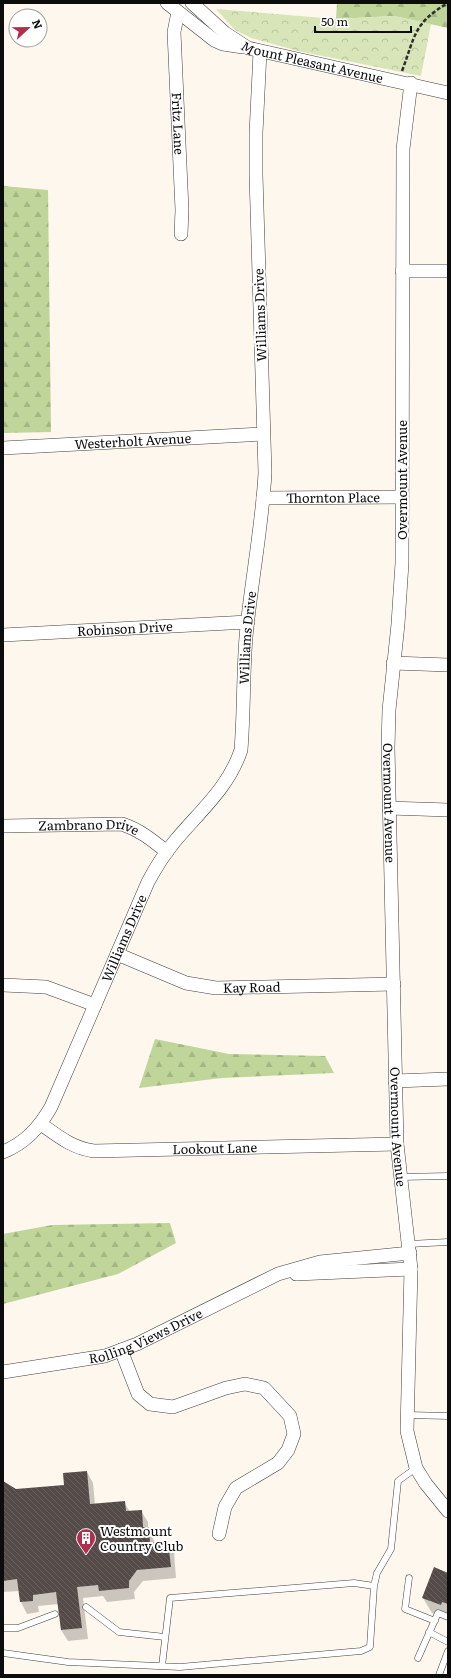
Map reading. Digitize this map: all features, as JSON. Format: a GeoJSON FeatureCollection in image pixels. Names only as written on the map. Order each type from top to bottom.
{"type":"FeatureCollection","features":[{"type":"Feature","properties":{"kind":"street"},"geometry":{"type":"LineString","coordinates":[[167,3],[214,40],[223,44],[254,50]]}},
{"type":"Feature","properties":{"kind":"street","name":"Mount Pleasant Avenue"},"geometry":{"type":"LineString","coordinates":[[192,3],[225,33],[254,50],[448,92]]}},
{"type":"Feature","properties":{"kind":"street","name":"Fritz Lane"},"geometry":{"type":"LineString","coordinates":[[178,12],[174,32],[182,210],[181,234]]}},
{"type":"Feature","properties":{"kind":"street","name":"Williams Drive"},"geometry":{"type":"LineString","coordinates":[[3,1152],[30,1135],[41,1124],[51,1107],[148,882],[167,852],[226,783],[237,762],[241,750],[248,622],[264,498],[265,473],[256,174],[254,50]]}},
{"type":"Feature","properties":{"kind":"street","name":"Overmount Avenue"},"geometry":{"type":"LineString","coordinates":[[405,82],[402,271],[402,563],[398,624],[393,663],[388,748],[395,1081],[397,1144],[410,1249],[411,1269],[407,1430],[416,1468],[426,1484],[448,1511]]}},
{"type":"Feature","properties":{"kind":"street"},"geometry":{"type":"LineString","coordinates":[[402,271],[448,272]]}},
{"type":"Feature","properties":{"kind":"street","name":"Westerholt Avenue"},"geometry":{"type":"LineString","coordinates":[[3,448],[263,434]]}},
{"type":"Feature","properties":{"kind":"street","name":"Thornton Place"},"geometry":{"type":"LineString","coordinates":[[264,498],[402,497]]}},
{"type":"Feature","properties":{"kind":"street","name":"Robinson Drive"},"geometry":{"type":"LineString","coordinates":[[3,635],[248,622]]}},
{"type":"Feature","properties":{"kind":"street"},"geometry":{"type":"LineString","coordinates":[[393,663],[448,665]]}},
{"type":"Feature","properties":{"kind":"street"},"geometry":{"type":"LineString","coordinates":[[390,808],[448,810]]}},
{"type":"Feature","properties":{"kind":"street","name":"Zambrano Drive"},"geometry":{"type":"LineString","coordinates":[[3,826],[122,824],[134,828],[167,852]]}},
{"type":"Feature","properties":{"kind":"street","name":"Kay Road"},"geometry":{"type":"LineString","coordinates":[[117,954],[186,983],[216,988],[394,984]]}},
{"type":"Feature","properties":{"kind":"street"},"geometry":{"type":"LineString","coordinates":[[3,985],[46,987],[95,1005]]}},
{"type":"Feature","properties":{"kind":"street"},"geometry":{"type":"LineString","coordinates":[[395,1081],[448,1079]]}},
{"type":"Feature","properties":{"kind":"street","name":"Lookout Lane"},"geometry":{"type":"LineString","coordinates":[[41,1124],[67,1143],[81,1149],[94,1151],[397,1144]]}},
{"type":"Feature","properties":{"kind":"street","name":"Rolling Views Drive"},"geometry":{"type":"LineString","coordinates":[[3,1372],[105,1356],[136,1344],[278,1274],[320,1262],[410,1249]]}},
{"type":"Feature","properties":{"kind":"street","name":"Rolling Views Drive"},"geometry":{"type":"LineString","coordinates":[[278,1274],[411,1269]]}},
{"type":"Feature","properties":{"kind":"street"},"geometry":{"type":"LineString","coordinates":[[120,1350],[138,1394],[150,1404],[173,1407],[226,1388],[245,1384],[264,1388],[290,1416],[294,1434],[288,1450],[278,1463],[236,1488],[224,1507],[218,1534]]}},
{"type":"Feature","properties":{"kind":"lane"},"geometry":{"type":"LineString","coordinates":[[401,1178],[448,1176]]}},
{"type":"Feature","properties":{"kind":"lane"},"geometry":{"type":"LineString","coordinates":[[410,1249],[448,1242]]}},
{"type":"Feature","properties":{"kind":"lane"},"geometry":{"type":"LineString","coordinates":[[408,1415],[448,1416]]}},
{"type":"Feature","properties":{"kind":"lane"},"geometry":{"type":"LineString","coordinates":[[3,1653],[68,1662],[180,1667],[361,1651],[370,1647],[374,1586],[377,1573],[391,1549],[398,1481],[416,1468]]}},
{"type":"Feature","properties":{"kind":"lane"},"geometry":{"type":"LineString","coordinates":[[409,1578],[405,1609],[435,1621]]}},
{"type":"Feature","properties":{"kind":"lane"},"geometry":{"type":"LineString","coordinates":[[162,1666],[170,1598],[354,1583],[374,1586]]}},
{"type":"Feature","properties":{"kind":"lane"},"geometry":{"type":"LineString","coordinates":[[86,1607],[119,1632],[165,1637]]}},
{"type":"Feature","properties":{"kind":"lane"},"geometry":{"type":"LineString","coordinates":[[418,1658],[438,1613],[448,1617]]}},
{"type":"Feature","properties":{"kind":"lane"},"geometry":{"type":"LineString","coordinates":[[3,1628],[18,1628],[55,1614]]}},
{"type":"Feature","properties":{"kind":"lane"},"geometry":{"type":"LineString","coordinates":[[429,1632],[448,1642]]}},
{"type":"Feature","properties":{"kind":"lane"},"geometry":{"type":"LineString","coordinates":[[439,1675],[448,1651]]}},
{"type":"Feature","properties":{"kind":"path"},"geometry":{"type":"LineString","coordinates":[[405,82],[416,32],[426,17],[448,3]]}},
{"type":"Feature","properties":{"kind":"green space"},"geometry":{"type":"Polygon","coordinates":[[[337,3],[448,3],[448,28],[394,16],[336,19],[337,3]]]}},
{"type":"Feature","properties":{"kind":"green space"},"geometry":{"type":"Polygon","coordinates":[[[216,9],[336,19],[394,16],[431,24],[421,76],[298,51],[251,38],[235,30],[216,9]]]}},
{"type":"Feature","properties":{"kind":"green space"},"geometry":{"type":"Polygon","coordinates":[[[3,186],[48,190],[51,432],[3,433],[3,186]]]}},
{"type":"Feature","properties":{"kind":"green space"},"geometry":{"type":"Polygon","coordinates":[[[155,1039],[229,1054],[325,1056],[334,1073],[222,1078],[139,1088],[155,1039]]]}},
{"type":"Feature","properties":{"kind":"green space"},"geometry":{"type":"Polygon","coordinates":[[[170,1223],[176,1243],[118,1274],[3,1304],[3,1234],[52,1225],[170,1223]]]}},
{"type":"Feature","properties":{"kind":"building","name":"Westmount Country Club"},"geometry":{"type":"Polygon","coordinates":[[[87,1471],[90,1504],[125,1501],[126,1511],[142,1510],[143,1527],[149,1527],[150,1543],[168,1541],[171,1567],[137,1570],[129,1581],[129,1588],[99,1591],[98,1585],[77,1587],[82,1628],[61,1630],[56,1592],[33,1595],[33,1601],[20,1602],[17,1579],[3,1581],[3,1481],[16,1489],[64,1485],[63,1473],[87,1471]]]}},
{"type":"Feature","properties":{"kind":"building"},"geometry":{"type":"Polygon","coordinates":[[[434,1567],[448,1573],[448,1604],[442,1602],[441,1605],[422,1598],[434,1567]]]}},
{"type":"Feature","properties":{"kind":"place","name":"Westmount Country Club"},"geometry":{"type":"Point","coordinates":[86,1555]}}]}
